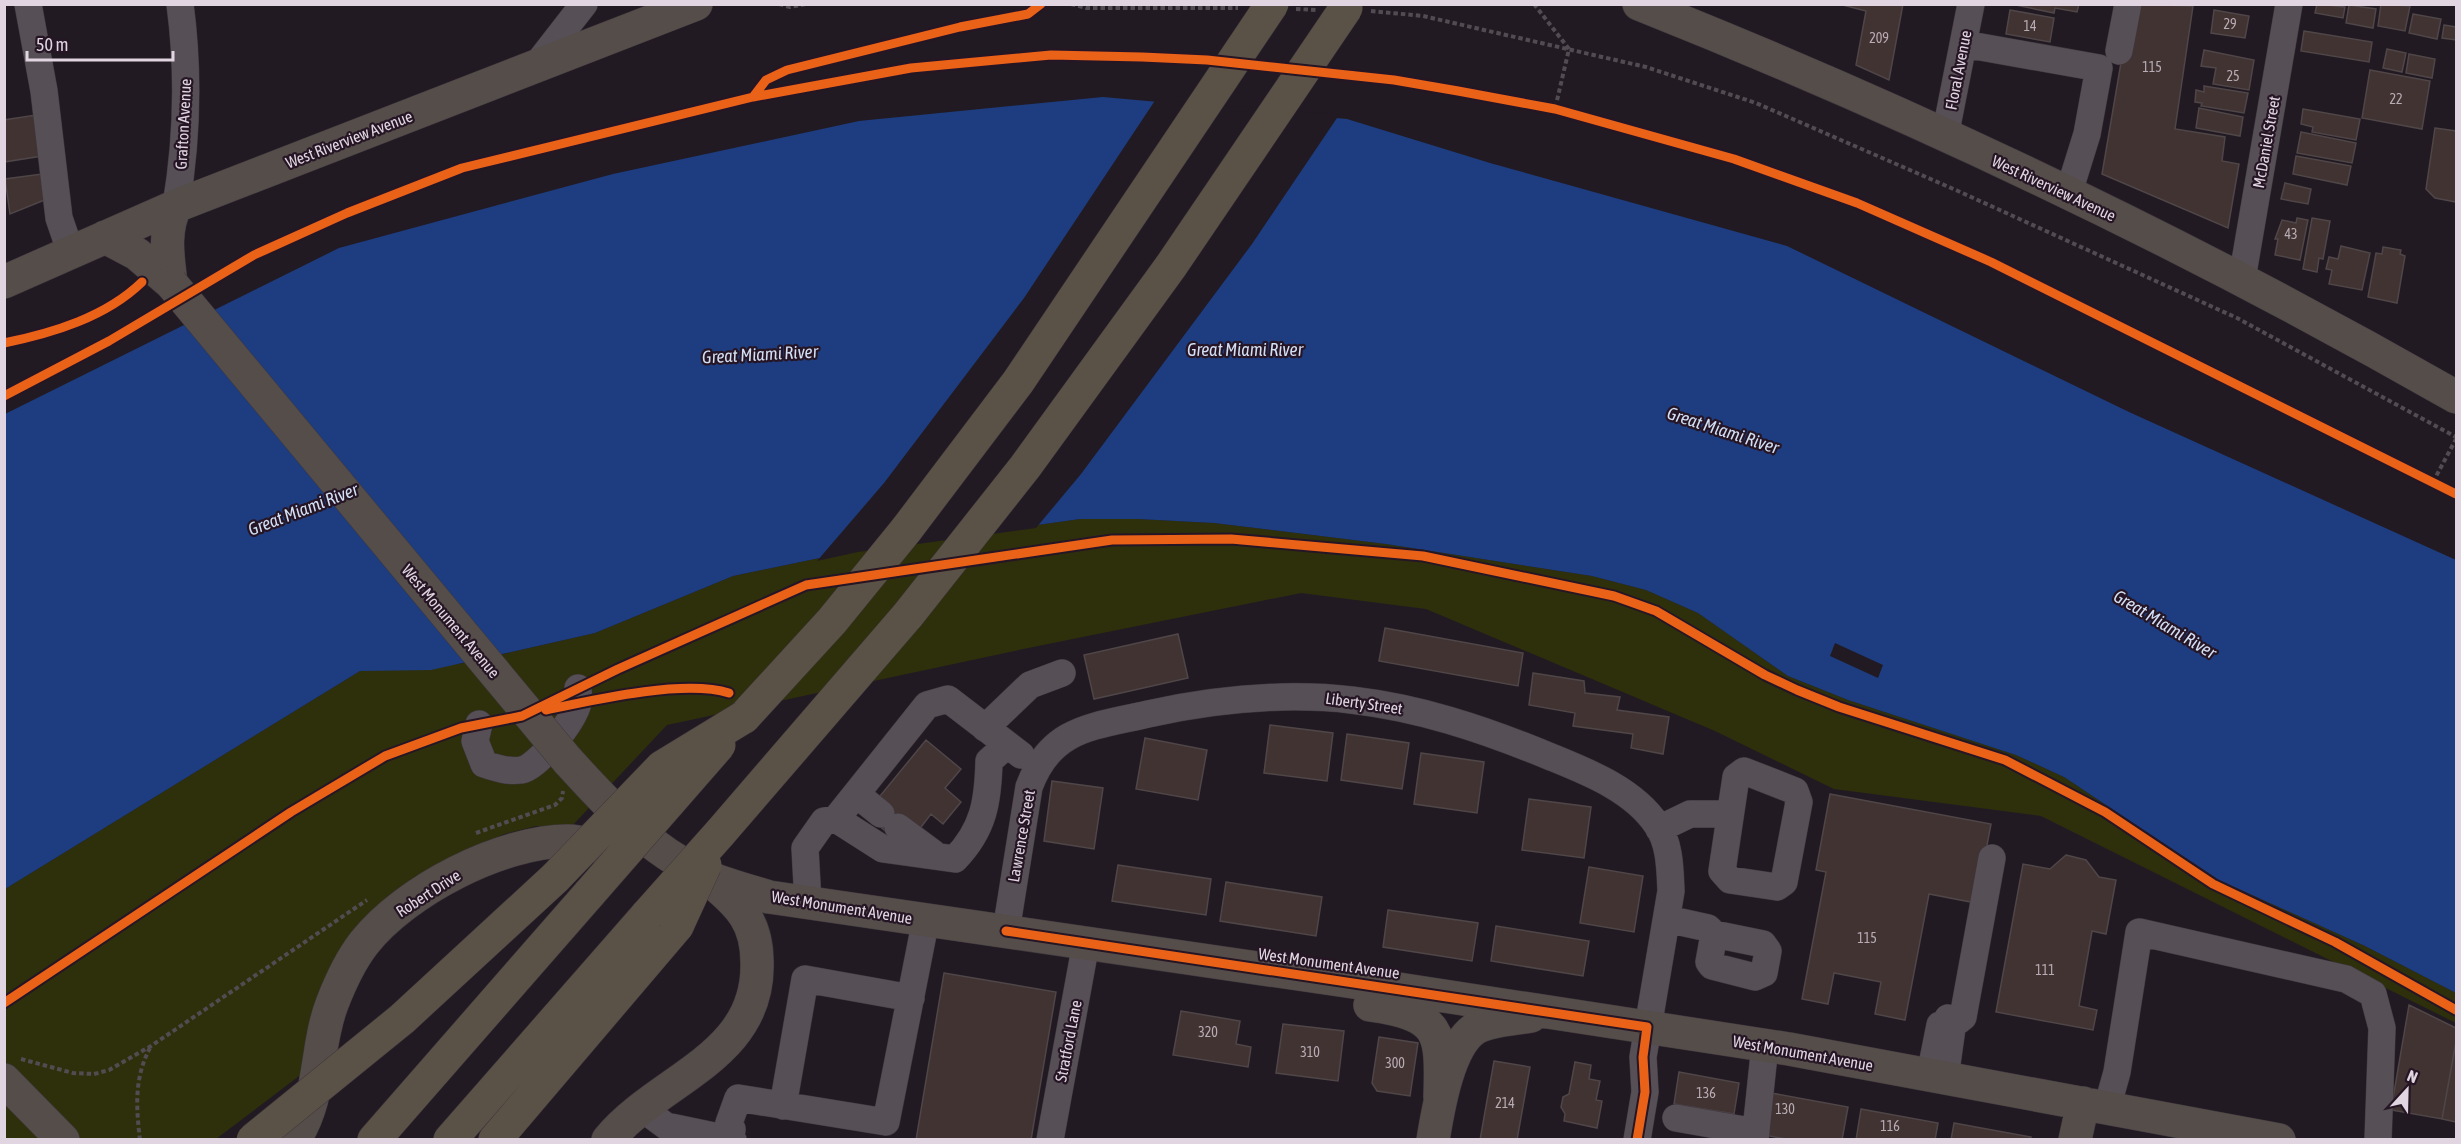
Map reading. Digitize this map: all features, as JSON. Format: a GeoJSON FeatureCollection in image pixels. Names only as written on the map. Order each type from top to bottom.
{"type":"FeatureCollection","features":[{"type":"Feature","properties":{"kind":"highway"},"geometry":{"type":"LineString","coordinates":[[374,1140],[744,717],[832,621],[906,530],[1018,382],[1269,7]]}},
{"type":"Feature","properties":{"kind":"highway"},"geometry":{"type":"LineString","coordinates":[[495,1140],[662,921],[720,833],[901,624],[1025,467],[1171,266],[1347,8]]}},
{"type":"Feature","properties":{"kind":"highway"},"geometry":{"type":"LineString","coordinates":[[253,1140],[402,1019],[555,878],[662,767],[744,717]]}},
{"type":"Feature","properties":{"kind":"highway"},"geometry":{"type":"LineString","coordinates":[[450,1140],[662,921]]}},
{"type":"Feature","properties":{"kind":"main road","name":"West Riverview Avenue"},"geometry":{"type":"LineString","coordinates":[[4,282],[176,206],[532,70],[696,4]]}},
{"type":"Feature","properties":{"kind":"main road","name":"West Riverview Avenue"},"geometry":{"type":"LineString","coordinates":[[1639,4],[1945,136],[2242,279],[2456,392]]}},
{"type":"Feature","properties":{"kind":"main road"},"geometry":{"type":"LineString","coordinates":[[171,283],[168,240],[171,214],[176,206]]}},
{"type":"Feature","properties":{"kind":"main road","name":"West Monument Avenue"},"geometry":{"type":"LineString","coordinates":[[105,237],[137,254],[171,283],[566,774],[646,841],[704,875],[770,897],[1006,931],[1084,953],[1553,1012],[1765,1045],[2095,1106],[2225,1135],[2279,1140]]}},
{"type":"Feature","properties":{"kind":"main road","name":"Robert Drive"},"geometry":{"type":"LineString","coordinates":[[294,1140],[312,1102],[321,1041],[345,974],[365,943],[393,915],[433,887],[501,852],[528,845],[569,841],[625,853],[704,875]]}},
{"type":"Feature","properties":{"kind":"main road"},"geometry":{"type":"LineString","coordinates":[[608,1140],[643,1109],[723,1048],[746,1016],[755,992],[757,947],[752,929],[743,910],[704,875]]}},
{"type":"Feature","properties":{"kind":"main road"},"geometry":{"type":"LineString","coordinates":[[1084,953],[1404,1010],[1419,1017],[1431,1027],[1439,1041],[1440,1097],[1434,1140]]}},
{"type":"Feature","properties":{"kind":"main road"},"geometry":{"type":"LineString","coordinates":[[1440,1097],[1464,1039],[1476,1028],[1553,1012]]}},
{"type":"Feature","properties":{"kind":"main road"},"geometry":{"type":"LineString","coordinates":[[9,1068],[63,1140]]}},
{"type":"Feature","properties":{"kind":"main road"},"geometry":{"type":"LineString","coordinates":[[2075,1140],[2095,1106]]}},
{"type":"Feature","properties":{"kind":"street"},"geometry":{"type":"LineString","coordinates":[[28,4],[44,91],[59,218],[71,253]]}},
{"type":"Feature","properties":{"kind":"street","name":"Grafton Avenue"},"geometry":{"type":"LineString","coordinates":[[176,206],[182,166],[186,95],[180,4]]}},
{"type":"Feature","properties":{"kind":"street"},"geometry":{"type":"LineString","coordinates":[[532,70],[584,4]]}},
{"type":"Feature","properties":{"kind":"street","name":"Floral Avenue"},"geometry":{"type":"LineString","coordinates":[[1945,136],[1971,4]]}},
{"type":"Feature","properties":{"kind":"street"},"geometry":{"type":"LineString","coordinates":[[2119,51],[2128,4]]}},
{"type":"Feature","properties":{"kind":"street","name":"McDaniel Street"},"geometry":{"type":"LineString","coordinates":[[2242,279],[2289,4]]}},
{"type":"Feature","properties":{"kind":"street"},"geometry":{"type":"LineString","coordinates":[[1964,44],[2098,68],[2087,134],[2068,195]]}},
{"type":"Feature","properties":{"kind":"street"},"geometry":{"type":"LineString","coordinates":[[986,728],[1030,686],[1062,673]]}},
{"type":"Feature","properties":{"kind":"street"},"geometry":{"type":"LineString","coordinates":[[479,724],[475,741],[484,764],[503,770],[522,770],[534,765],[558,736],[578,703],[578,688]]}},
{"type":"Feature","properties":{"kind":"street","name":"Liberty Street"},"geometry":{"type":"LineString","coordinates":[[1044,757],[1080,730],[1198,703],[1272,695],[1347,698],[1389,704],[1444,718],[1515,742],[1588,772],[1666,824]]}},
{"type":"Feature","properties":{"kind":"street"},"geometry":{"type":"LineString","coordinates":[[808,903],[805,848],[824,821],[836,819],[927,705],[948,699],[1007,745],[1044,757]]}},
{"type":"Feature","properties":{"kind":"street"},"geometry":{"type":"LineString","coordinates":[[836,819],[883,849],[956,859],[969,845],[988,801],[989,761],[1007,745]]}},
{"type":"Feature","properties":{"kind":"street","name":"Lawrence Street"},"geometry":{"type":"LineString","coordinates":[[1006,931],[1029,787],[1044,757]]}},
{"type":"Feature","properties":{"kind":"street"},"geometry":{"type":"LineString","coordinates":[[856,794],[935,855]]}},
{"type":"Feature","properties":{"kind":"street"},"geometry":{"type":"LineString","coordinates":[[1637,1140],[1645,1092],[1643,1057],[1647,1027],[1671,891],[1666,824],[1696,827],[1728,821]]}},
{"type":"Feature","properties":{"kind":"street"},"geometry":{"type":"LineString","coordinates":[[1938,1076],[1952,1028],[1946,1023],[1948,1018],[1959,1021],[1962,1017],[1992,858]]}},
{"type":"Feature","properties":{"kind":"street"},"geometry":{"type":"LineString","coordinates":[[643,1109],[666,1126],[733,1128],[738,1098],[886,1122],[926,919]]}},
{"type":"Feature","properties":{"kind":"street"},"geometry":{"type":"LineString","coordinates":[[1666,926],[1707,938],[1714,934]]}},
{"type":"Feature","properties":{"kind":"street"},"geometry":{"type":"LineString","coordinates":[[2095,1106],[2117,1072],[2139,932],[2346,979],[2373,994],[2382,1028],[2378,1140]]}},
{"type":"Feature","properties":{"kind":"street","name":"Stratford Lane"},"geometry":{"type":"LineString","coordinates":[[1050,1140],[1084,953]]}},
{"type":"Feature","properties":{"kind":"street"},"geometry":{"type":"LineString","coordinates":[[783,1106],[805,979],[911,998]]}},
{"type":"Feature","properties":{"kind":"street"},"geometry":{"type":"LineString","coordinates":[[1676,1118],[1756,1136],[1765,1045]]}},
{"type":"Feature","properties":{"kind":"path"},"geometry":{"type":"LineString","coordinates":[[779,4],[790,7],[806,4]]}},
{"type":"Feature","properties":{"kind":"path"},"geometry":{"type":"LineString","coordinates":[[1071,4],[1086,8],[1347,8],[1423,16],[1685,78],[1827,133],[2237,318],[2457,438],[2437,484],[2422,477]]}},
{"type":"Feature","properties":{"kind":"path"},"geometry":{"type":"LineString","coordinates":[[1534,4],[1569,49]]}},
{"type":"Feature","properties":{"kind":"path"},"geometry":{"type":"LineString","coordinates":[[1555,109],[1569,49]]}},
{"type":"Feature","properties":{"kind":"path"},"geometry":{"type":"LineString","coordinates":[[1544,107],[1566,112]]}},
{"type":"Feature","properties":{"kind":"path"},"geometry":{"type":"LineString","coordinates":[[469,837],[555,805],[562,798],[566,774]]}},
{"type":"Feature","properties":{"kind":"path"},"geometry":{"type":"LineString","coordinates":[[9,1068],[49,1068],[94,1074],[126,1061],[374,896]]}},
{"type":"Feature","properties":{"kind":"path"},"geometry":{"type":"LineString","coordinates":[[140,1140],[136,1092],[139,1073],[151,1046]]}},
{"type":"Feature","properties":{"kind":"green space"},"geometry":{"type":"Polygon","coordinates":[[[1080,519],[1214,523],[1386,544],[1592,576],[1646,590],[1698,613],[1788,676],[1848,700],[2016,755],[2064,777],[2219,880],[2365,946],[2456,993],[2456,1023],[2041,816],[1834,789],[1715,731],[1426,609],[1301,593],[667,725],[571,827],[536,826],[504,834],[448,859],[319,992],[307,1032],[303,1073],[216,1139],[5,1140],[5,889],[360,671],[459,664],[595,633],[733,576],[858,550],[1080,519]]]}},
{"type":"Feature","properties":{"kind":"water","name":"Great Miami River"},"geometry":{"type":"Polygon","coordinates":[[[1103,97],[1347,119],[1490,163],[1787,246],[2129,412],[2456,560],[2456,993],[2365,946],[2219,880],[2064,777],[2016,755],[1848,700],[1788,676],[1698,613],[1646,590],[1592,576],[1386,544],[1214,523],[1138,519],[1080,519],[858,550],[733,576],[595,633],[431,670],[360,671],[5,889],[5,414],[339,248],[613,174],[859,121],[1103,97]]]}},
{"type":"Feature","properties":{"kind":"pier"},"geometry":{"type":"Polygon","coordinates":[[[1156,99],[1339,115],[1252,244],[1081,474],[1036,528],[858,552],[817,561],[884,483],[1024,298],[1156,99]]]}},
{"type":"Feature","properties":{"kind":"pier"},"geometry":{"type":"Polygon","coordinates":[[[1835,643],[1883,665],[1878,678],[1830,656],[1835,643]]]}},
{"type":"Feature","properties":{"kind":"building"},"geometry":{"type":"Polygon","coordinates":[[[1839,4],[1903,4],[1889,80],[1856,65],[1866,11],[1839,4]]]}},
{"type":"Feature","properties":{"kind":"building"},"geometry":{"type":"Polygon","coordinates":[[[2011,4],[2079,4],[2077,12],[2055,8],[2054,13],[2011,4]]]}},
{"type":"Feature","properties":{"kind":"building"},"geometry":{"type":"Polygon","coordinates":[[[2131,4],[2193,6],[2175,129],[2225,137],[2222,161],[2239,164],[2228,228],[2102,174],[2131,4]]]}},
{"type":"Feature","properties":{"kind":"building"},"geometry":{"type":"Polygon","coordinates":[[[2317,4],[2345,7],[2343,18],[2315,13],[2317,4]]]}},
{"type":"Feature","properties":{"kind":"building"},"geometry":{"type":"Polygon","coordinates":[[[2381,4],[2410,6],[2405,31],[2378,26],[2381,4]]]}},
{"type":"Feature","properties":{"kind":"building"},"geometry":{"type":"Polygon","coordinates":[[[2349,5],[2376,9],[2373,28],[2346,23],[2349,5]]]}},
{"type":"Feature","properties":{"kind":"building"},"geometry":{"type":"Polygon","coordinates":[[[2010,10],[2054,18],[2050,42],[2006,34],[2010,10]]]}},
{"type":"Feature","properties":{"kind":"building"},"geometry":{"type":"Polygon","coordinates":[[[2214,10],[2249,16],[2245,38],[2211,33],[2214,10]]]}},
{"type":"Feature","properties":{"kind":"building"},"geometry":{"type":"Polygon","coordinates":[[[2413,14],[2441,19],[2437,39],[2409,33],[2413,14]]]}},
{"type":"Feature","properties":{"kind":"building"},"geometry":{"type":"Polygon","coordinates":[[[2444,25],[2456,27],[2456,40],[2442,38],[2444,25]]]}},
{"type":"Feature","properties":{"kind":"building"},"geometry":{"type":"Polygon","coordinates":[[[2304,31],[2372,42],[2369,62],[2301,51],[2304,31]]]}},
{"type":"Feature","properties":{"kind":"building"},"geometry":{"type":"Polygon","coordinates":[[[2387,49],[2406,53],[2402,72],[2383,68],[2387,49]]]}},
{"type":"Feature","properties":{"kind":"building"},"geometry":{"type":"Polygon","coordinates":[[[2204,50],[2254,60],[2249,90],[2213,84],[2216,68],[2201,66],[2204,50]]]}},
{"type":"Feature","properties":{"kind":"building"},"geometry":{"type":"Polygon","coordinates":[[[2409,54],[2435,59],[2432,78],[2406,73],[2409,54]]]}},
{"type":"Feature","properties":{"kind":"building"},"geometry":{"type":"Polygon","coordinates":[[[2370,70],[2430,81],[2422,129],[2362,118],[2370,70]]]}},
{"type":"Feature","properties":{"kind":"building"},"geometry":{"type":"Polygon","coordinates":[[[2204,86],[2248,93],[2244,113],[2201,106],[2202,103],[2195,102],[2196,90],[2204,92],[2204,86]]]}},
{"type":"Feature","properties":{"kind":"building"},"geometry":{"type":"Polygon","coordinates":[[[2199,108],[2243,117],[2240,136],[2196,128],[2199,108]]]}},
{"type":"Feature","properties":{"kind":"building"},"geometry":{"type":"Polygon","coordinates":[[[2303,109],[2360,119],[2356,140],[2312,132],[2313,127],[2301,124],[2303,109]]]}},
{"type":"Feature","properties":{"kind":"building"},"geometry":{"type":"Polygon","coordinates":[[[36,115],[42,156],[4,162],[4,120],[36,115]]]}},
{"type":"Feature","properties":{"kind":"building"},"geometry":{"type":"Polygon","coordinates":[[[2435,128],[2456,131],[2456,202],[2435,198],[2426,189],[2435,128]]]}},
{"type":"Feature","properties":{"kind":"building"},"geometry":{"type":"Polygon","coordinates":[[[2301,132],[2356,143],[2352,163],[2297,153],[2301,132]]]}},
{"type":"Feature","properties":{"kind":"building"},"geometry":{"type":"Polygon","coordinates":[[[2296,156],[2351,166],[2347,185],[2293,174],[2296,156]]]}},
{"type":"Feature","properties":{"kind":"building"},"geometry":{"type":"Polygon","coordinates":[[[42,174],[47,199],[10,214],[5,179],[42,174]]]}},
{"type":"Feature","properties":{"kind":"building"},"geometry":{"type":"Polygon","coordinates":[[[2285,183],[2311,189],[2308,204],[2281,199],[2285,183]]]}},
{"type":"Feature","properties":{"kind":"building"},"geometry":{"type":"Polygon","coordinates":[[[2297,218],[2308,220],[2300,260],[2275,255],[2278,239],[2275,239],[2282,220],[2296,223],[2297,218]]]}},
{"type":"Feature","properties":{"kind":"building"},"geometry":{"type":"Polygon","coordinates":[[[2312,218],[2330,221],[2323,259],[2319,258],[2317,272],[2303,269],[2312,218]]]}},
{"type":"Feature","properties":{"kind":"building"},"geometry":{"type":"Polygon","coordinates":[[[2341,246],[2370,253],[2362,290],[2329,284],[2332,270],[2326,269],[2329,257],[2338,259],[2341,246]]]}},
{"type":"Feature","properties":{"kind":"building"},"geometry":{"type":"Polygon","coordinates":[[[2383,247],[2401,250],[2400,254],[2405,256],[2397,303],[2368,297],[2376,253],[2382,254],[2383,247]]]}},
{"type":"Feature","properties":{"kind":"building"},"geometry":{"type":"Polygon","coordinates":[[[1385,628],[1523,653],[1518,686],[1379,661],[1385,628]]]}},
{"type":"Feature","properties":{"kind":"building"},"geometry":{"type":"Polygon","coordinates":[[[1178,634],[1188,678],[1094,699],[1084,655],[1178,634]]]}},
{"type":"Feature","properties":{"kind":"building"},"geometry":{"type":"Polygon","coordinates":[[[1533,673],[1584,681],[1585,693],[1620,697],[1617,710],[1669,717],[1663,754],[1631,748],[1633,734],[1573,726],[1575,713],[1529,705],[1533,673]]]}},
{"type":"Feature","properties":{"kind":"building"},"geometry":{"type":"Polygon","coordinates":[[[1270,725],[1333,733],[1327,781],[1264,773],[1270,725]]]}},
{"type":"Feature","properties":{"kind":"building"},"geometry":{"type":"Polygon","coordinates":[[[1347,734],[1409,743],[1402,789],[1341,780],[1347,734]]]}},
{"type":"Feature","properties":{"kind":"building"},"geometry":{"type":"Polygon","coordinates":[[[1145,738],[1207,750],[1198,800],[1136,789],[1145,738]]]}},
{"type":"Feature","properties":{"kind":"building"},"geometry":{"type":"Polygon","coordinates":[[[926,740],[961,769],[945,788],[961,802],[943,824],[931,814],[918,831],[891,836],[875,822],[880,796],[926,740]]]}},
{"type":"Feature","properties":{"kind":"building"},"geometry":{"type":"Polygon","coordinates":[[[1421,753],[1484,762],[1477,813],[1414,804],[1421,753]]]}},
{"type":"Feature","properties":{"kind":"building"},"geometry":{"type":"Polygon","coordinates":[[[1052,781],[1103,788],[1094,849],[1044,841],[1052,781]]]}},
{"type":"Feature","properties":{"kind":"building"},"geometry":{"type":"Polygon","coordinates":[[[1830,794],[1991,824],[1976,903],[1929,894],[1905,1020],[1875,1014],[1881,982],[1834,973],[1828,1004],[1802,999],[1826,872],[1816,870],[1830,794]]]}},
{"type":"Feature","properties":{"kind":"building"},"geometry":{"type":"Polygon","coordinates":[[[1529,799],[1591,807],[1584,858],[1522,850],[1529,799]]]}},
{"type":"Feature","properties":{"kind":"building"},"geometry":{"type":"Polygon","coordinates":[[[2066,855],[2086,860],[2099,877],[2116,880],[2106,934],[2092,931],[2079,1006],[2097,1010],[2093,1030],[1996,1012],[2023,864],[2050,869],[2066,855]]]}},
{"type":"Feature","properties":{"kind":"building"},"geometry":{"type":"Polygon","coordinates":[[[1118,865],[1211,879],[1206,915],[1112,901],[1118,865]]]}},
{"type":"Feature","properties":{"kind":"building"},"geometry":{"type":"Polygon","coordinates":[[[1589,867],[1643,876],[1634,932],[1580,923],[1589,867]]]}},
{"type":"Feature","properties":{"kind":"building"},"geometry":{"type":"Polygon","coordinates":[[[1226,882],[1322,897],[1316,936],[1220,921],[1226,882]]]}},
{"type":"Feature","properties":{"kind":"building"},"geometry":{"type":"Polygon","coordinates":[[[1388,910],[1478,923],[1472,961],[1383,947],[1388,910]]]}},
{"type":"Feature","properties":{"kind":"building"},"geometry":{"type":"Polygon","coordinates":[[[1496,926],[1589,941],[1583,976],[1491,961],[1496,926]]]}},
{"type":"Feature","properties":{"kind":"building"},"geometry":{"type":"Polygon","coordinates":[[[944,973],[1056,992],[1031,1140],[916,1140],[944,973]]]}},
{"type":"Feature","properties":{"kind":"building"},"geometry":{"type":"Polygon","coordinates":[[[2409,1005],[2456,1028],[2456,1042],[2442,1119],[2391,1110],[2409,1005]]]}},
{"type":"Feature","properties":{"kind":"building"},"geometry":{"type":"Polygon","coordinates":[[[1181,1011],[1240,1021],[1236,1044],[1251,1047],[1248,1067],[1173,1055],[1181,1011]]]}},
{"type":"Feature","properties":{"kind":"building"},"geometry":{"type":"Polygon","coordinates":[[[1283,1024],[1344,1031],[1338,1081],[1276,1073],[1283,1024]]]}},
{"type":"Feature","properties":{"kind":"building"},"geometry":{"type":"Polygon","coordinates":[[[1379,1037],[1418,1043],[1410,1096],[1377,1091],[1372,1083],[1379,1037]]]}},
{"type":"Feature","properties":{"kind":"building"},"geometry":{"type":"Polygon","coordinates":[[[2456,1042],[2456,1122],[2442,1119],[2456,1042]]]}},
{"type":"Feature","properties":{"kind":"building"},"geometry":{"type":"Polygon","coordinates":[[[1494,1061],[1530,1067],[1517,1140],[1480,1140],[1494,1061]]]}},
{"type":"Feature","properties":{"kind":"building"},"geometry":{"type":"Polygon","coordinates":[[[1575,1062],[1591,1065],[1589,1079],[1600,1081],[1596,1100],[1602,1101],[1597,1128],[1564,1121],[1565,1114],[1561,1107],[1563,1097],[1569,1094],[1575,1062]]]}},
{"type":"Feature","properties":{"kind":"building"},"geometry":{"type":"Polygon","coordinates":[[[1679,1072],[1739,1083],[1734,1114],[1674,1104],[1679,1072]]]}},
{"type":"Feature","properties":{"kind":"building"},"geometry":{"type":"Polygon","coordinates":[[[1771,1093],[1848,1107],[1842,1140],[1791,1140],[1764,1135],[1771,1093]]]}},
{"type":"Feature","properties":{"kind":"building"},"geometry":{"type":"Polygon","coordinates":[[[1861,1109],[1938,1123],[1935,1140],[1856,1140],[1861,1109]]]}},
{"type":"Feature","properties":{"kind":"building"},"geometry":{"type":"Polygon","coordinates":[[[1954,1123],[2031,1137],[2030,1140],[1951,1140],[1954,1123]]]}},
{"type":"Feature","properties":{"kind":"cycle path"},"geometry":{"type":"LineString","coordinates":[[753,97],[766,80],[787,70],[960,27],[1028,14],[1041,4]]}},
{"type":"Feature","properties":{"kind":"cycle path"},"geometry":{"type":"LineString","coordinates":[[4,396],[109,341],[254,255],[347,213],[462,168],[753,97],[911,68],[1051,55],[1142,57],[1207,60],[1394,80],[1458,91],[1555,109],[1734,159],[1857,203],[1991,262],[2456,494]]}},
{"type":"Feature","properties":{"kind":"cycle path"},"geometry":{"type":"LineString","coordinates":[[4,343],[60,329],[78,322],[112,305],[142,282]]}},
{"type":"Feature","properties":{"kind":"cycle path"},"geometry":{"type":"LineString","coordinates":[[4,1003],[291,812],[385,756],[461,728],[522,716],[618,669],[806,585],[1112,540],[1231,539],[1423,556],[1614,596],[1656,611],[1765,675],[1797,690],[1839,707],[2005,760],[2105,812],[2213,884],[2335,942],[2456,1010]]}},
{"type":"Feature","properties":{"kind":"cycle path"},"geometry":{"type":"LineString","coordinates":[[546,710],[638,692],[688,688],[729,693]]}},
{"type":"Feature","properties":{"kind":"cycle path"},"geometry":{"type":"LineString","coordinates":[[1006,931],[1647,1027],[1643,1057],[1645,1092],[1637,1140]]}}]}
